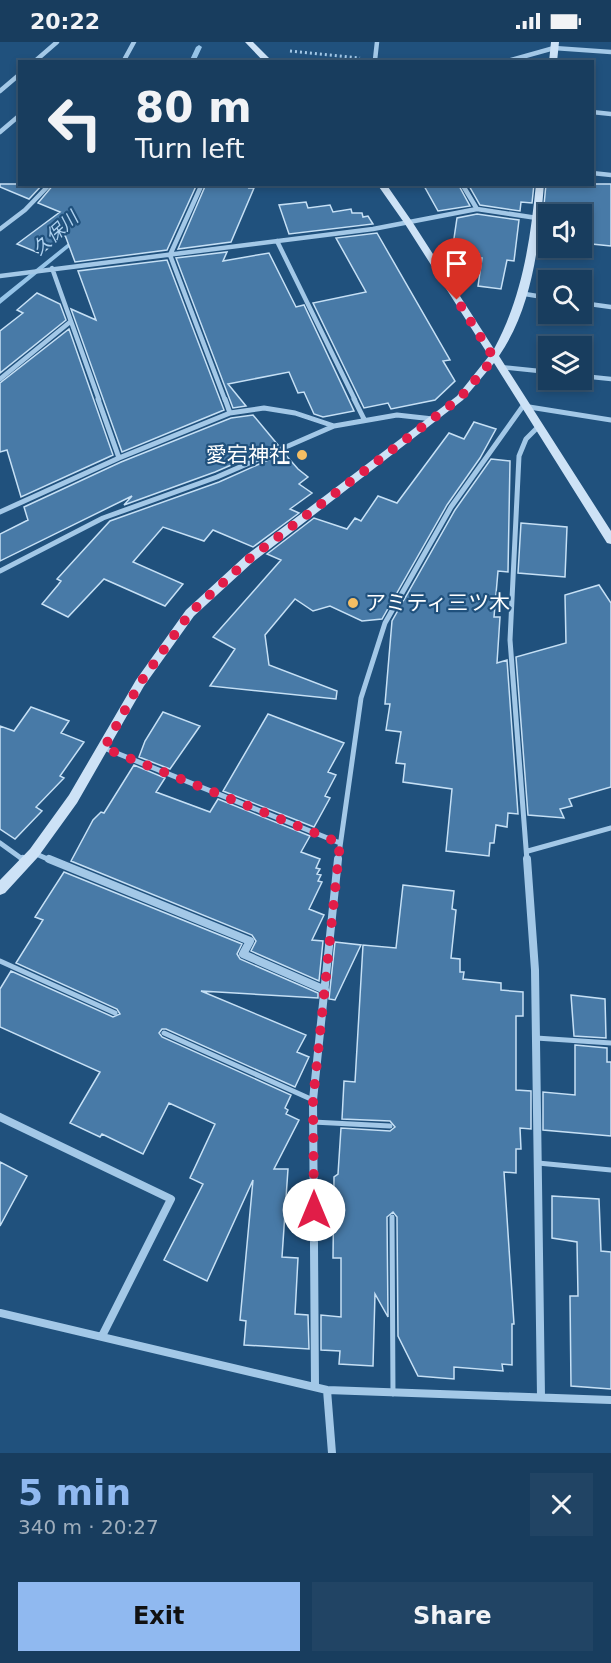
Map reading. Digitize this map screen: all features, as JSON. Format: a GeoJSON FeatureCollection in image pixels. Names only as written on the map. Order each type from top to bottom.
{"type":"FeatureCollection","features":[{"type":"Feature","properties":{"kind":"main road"},"geometry":{"type":"LineString","coordinates":[[249,42],[267,60]]}},
{"type":"Feature","properties":{"kind":"main road"},"geometry":{"type":"LineString","coordinates":[[553,60],[554,45]]}},
{"type":"Feature","properties":{"kind":"main road"},"geometry":{"type":"LineString","coordinates":[[382,186],[611,540]]}},
{"type":"Feature","properties":{"kind":"main road"},"geometry":{"type":"LineString","coordinates":[[0,889],[30,857],[73,799],[140,683],[190,613],[249,559],[460,398],[497,363],[525,294],[540,186]]}},
{"type":"Feature","properties":{"kind":"street"},"geometry":{"type":"LineString","coordinates":[[36,60],[57,42]]}},
{"type":"Feature","properties":{"kind":"street"},"geometry":{"type":"LineString","coordinates":[[124,60],[134,42]]}},
{"type":"Feature","properties":{"kind":"street"},"geometry":{"type":"LineString","coordinates":[[375,60],[377,42]]}},
{"type":"Feature","properties":{"kind":"street"},"geometry":{"type":"LineString","coordinates":[[510,60],[554,45],[611,52]]}},
{"type":"Feature","properties":{"kind":"street"},"geometry":{"type":"LineString","coordinates":[[0,91],[18,76]]}},
{"type":"Feature","properties":{"kind":"street"},"geometry":{"type":"LineString","coordinates":[[594,112],[611,114]]}},
{"type":"Feature","properties":{"kind":"street"},"geometry":{"type":"LineString","coordinates":[[0,132],[18,117]]}},
{"type":"Feature","properties":{"kind":"street"},"geometry":{"type":"LineString","coordinates":[[594,173],[611,175]]}},
{"type":"Feature","properties":{"kind":"street"},"geometry":{"type":"LineString","coordinates":[[0,229],[25,210],[48,186]]}},
{"type":"Feature","properties":{"kind":"street"},"geometry":{"type":"LineString","coordinates":[[201,186],[170,255],[230,413]]}},
{"type":"Feature","properties":{"kind":"street"},"geometry":{"type":"LineString","coordinates":[[463,186],[477,209]]}},
{"type":"Feature","properties":{"kind":"street"},"geometry":{"type":"LineString","coordinates":[[0,276],[408,223],[477,209],[537,218]]}},
{"type":"Feature","properties":{"kind":"street"},"geometry":{"type":"LineString","coordinates":[[277,241],[364,419]]}},
{"type":"Feature","properties":{"kind":"street"},"geometry":{"type":"LineString","coordinates":[[52,268],[119,458]]}},
{"type":"Feature","properties":{"kind":"street"},"geometry":{"type":"LineString","coordinates":[[525,294],[538,296]]}},
{"type":"Feature","properties":{"kind":"street"},"geometry":{"type":"LineString","coordinates":[[592,304],[611,307]]}},
{"type":"Feature","properties":{"kind":"street"},"geometry":{"type":"LineString","coordinates":[[0,379],[70,322]]}},
{"type":"Feature","properties":{"kind":"street"},"geometry":{"type":"LineString","coordinates":[[497,363],[538,370]]}},
{"type":"Feature","properties":{"kind":"street"},"geometry":{"type":"LineString","coordinates":[[592,377],[611,379]]}},
{"type":"Feature","properties":{"kind":"street"},"geometry":{"type":"LineString","coordinates":[[315,1387],[313,1100],[340,843],[361,698],[385,623],[451,507],[523,406],[611,420]]}},
{"type":"Feature","properties":{"kind":"street"},"geometry":{"type":"LineString","coordinates":[[0,512],[119,458],[230,413],[264,408],[295,413],[334,426]]}},
{"type":"Feature","properties":{"kind":"street"},"geometry":{"type":"LineString","coordinates":[[0,571],[103,518],[217,477],[308,440],[334,426],[397,415],[433,419]]}},
{"type":"Feature","properties":{"kind":"street"},"geometry":{"type":"LineString","coordinates":[[539,426],[526,439],[519,456],[510,640],[528,851],[537,1038],[541,1396]]}},
{"type":"Feature","properties":{"kind":"street"},"geometry":{"type":"LineString","coordinates":[[104,748],[340,843]]}},
{"type":"Feature","properties":{"kind":"street"},"geometry":{"type":"LineString","coordinates":[[528,851],[611,828]]}},
{"type":"Feature","properties":{"kind":"street"},"geometry":{"type":"LineString","coordinates":[[0,843],[30,857],[250,941],[243,954],[324,990]]}},
{"type":"Feature","properties":{"kind":"street"},"geometry":{"type":"LineString","coordinates":[[0,1118],[171,1199],[102,1336]]}},
{"type":"Feature","properties":{"kind":"street"},"geometry":{"type":"LineString","coordinates":[[0,1313],[327,1390],[611,1400]]}},
{"type":"Feature","properties":{"kind":"street"},"geometry":{"type":"LineString","coordinates":[[327,1390],[332,1453]]}},
{"type":"Feature","properties":{"kind":"lane"},"geometry":{"type":"LineString","coordinates":[[0,961],[115,1013]]}},
{"type":"Feature","properties":{"kind":"lane"},"geometry":{"type":"LineString","coordinates":[[164,1033],[313,1100]]}},
{"type":"Feature","properties":{"kind":"lane"},"geometry":{"type":"LineString","coordinates":[[537,1038],[611,1043]]}},
{"type":"Feature","properties":{"kind":"lane"},"geometry":{"type":"LineString","coordinates":[[314,1122],[390,1126]]}},
{"type":"Feature","properties":{"kind":"lane"},"geometry":{"type":"LineString","coordinates":[[538,1163],[611,1170]]}},
{"type":"Feature","properties":{"kind":"lane"},"geometry":{"type":"LineString","coordinates":[[392,1217],[393,1394]]}},
{"type":"Feature","properties":{"kind":"path"},"geometry":{"type":"LineString","coordinates":[[290,51],[375,60]]}},
{"type":"Feature","properties":{"kind":"building"},"geometry":{"type":"Polygon","coordinates":[[[0,184],[41,186],[29,199],[0,187],[0,184]]]}},
{"type":"Feature","properties":{"kind":"building"},"geometry":{"type":"Polygon","coordinates":[[[611,184],[611,246],[592,244],[592,204],[544,204],[546,186],[611,184]]]}},
{"type":"Feature","properties":{"kind":"building"},"geometry":{"type":"Polygon","coordinates":[[[52,186],[196,186],[167,250],[75,262],[65,235],[41,254],[17,244],[60,212],[38,203],[52,186]]]}},
{"type":"Feature","properties":{"kind":"building"},"geometry":{"type":"Polygon","coordinates":[[[205,186],[250,186],[249,188],[254,188],[231,242],[178,249],[205,186]]]}},
{"type":"Feature","properties":{"kind":"building"},"geometry":{"type":"Polygon","coordinates":[[[424,186],[459,186],[470,206],[438,211],[424,186]]]}},
{"type":"Feature","properties":{"kind":"building"},"geometry":{"type":"Polygon","coordinates":[[[469,186],[534,186],[532,203],[521,202],[520,211],[480,205],[469,186]]]}},
{"type":"Feature","properties":{"kind":"building"},"geometry":{"type":"Polygon","coordinates":[[[306,202],[308,208],[330,205],[333,212],[351,209],[352,213],[362,213],[363,217],[368,216],[373,224],[289,234],[279,205],[306,202]]]}},
{"type":"Feature","properties":{"kind":"building"},"geometry":{"type":"Polygon","coordinates":[[[477,214],[519,220],[514,261],[507,260],[501,289],[478,286],[482,258],[478,258],[479,254],[452,252],[457,218],[477,214]]]}},
{"type":"Feature","properties":{"kind":"building"},"geometry":{"type":"Polygon","coordinates":[[[377,233],[450,360],[443,361],[455,381],[435,400],[391,409],[388,403],[364,408],[313,303],[366,292],[336,238],[377,233]]]}},
{"type":"Feature","properties":{"kind":"building"},"geometry":{"type":"Polygon","coordinates":[[[227,252],[223,261],[269,253],[296,307],[304,305],[354,411],[323,417],[314,414],[304,392],[298,393],[289,372],[228,384],[246,406],[233,408],[176,258],[227,252]]]}},
{"type":"Feature","properties":{"kind":"building"},"geometry":{"type":"Polygon","coordinates":[[[167,260],[224,410],[122,452],[71,309],[96,320],[78,271],[167,260]]]}},
{"type":"Feature","properties":{"kind":"building"},"geometry":{"type":"Polygon","coordinates":[[[37,293],[60,304],[66,320],[0,373],[0,331],[23,313],[17,310],[37,293]]]}},
{"type":"Feature","properties":{"kind":"building"},"geometry":{"type":"Polygon","coordinates":[[[69,329],[113,455],[21,497],[7,450],[0,452],[0,383],[69,329]]]}},
{"type":"Feature","properties":{"kind":"building"},"geometry":{"type":"Polygon","coordinates":[[[253,415],[278,445],[215,472],[124,505],[132,496],[0,561],[0,534],[28,520],[24,507],[121,462],[231,418],[253,415]]]}},
{"type":"Feature","properties":{"kind":"building"},"geometry":{"type":"Polygon","coordinates":[[[474,422],[496,429],[480,458],[447,505],[382,619],[362,621],[330,606],[313,611],[295,599],[265,635],[269,665],[337,691],[336,699],[210,686],[235,649],[213,637],[281,560],[267,554],[314,518],[347,529],[355,518],[361,521],[378,496],[397,503],[449,433],[464,439],[474,422]]]}},
{"type":"Feature","properties":{"kind":"building"},"geometry":{"type":"Polygon","coordinates":[[[284,453],[308,477],[299,484],[312,493],[290,509],[299,513],[253,547],[213,530],[204,541],[163,527],[133,562],[183,584],[165,606],[104,579],[68,617],[42,604],[61,581],[57,579],[110,521],[219,482],[284,453]]]}},
{"type":"Feature","properties":{"kind":"building"},"geometry":{"type":"Polygon","coordinates":[[[491,459],[510,461],[508,572],[498,571],[494,617],[500,617],[497,663],[507,660],[518,814],[508,813],[507,827],[496,825],[494,843],[490,843],[489,856],[446,851],[452,789],[403,782],[405,764],[396,763],[401,732],[386,730],[390,704],[385,704],[392,621],[455,510],[491,459]]]}},
{"type":"Feature","properties":{"kind":"building"},"geometry":{"type":"Polygon","coordinates":[[[521,523],[567,527],[565,577],[518,573],[521,523]]]}},
{"type":"Feature","properties":{"kind":"building"},"geometry":{"type":"Polygon","coordinates":[[[599,585],[611,603],[611,787],[569,799],[572,806],[560,809],[564,818],[528,815],[516,657],[566,643],[565,595],[599,585]]]}},
{"type":"Feature","properties":{"kind":"building"},"geometry":{"type":"Polygon","coordinates":[[[31,707],[69,721],[61,733],[84,742],[60,776],[64,778],[36,807],[42,811],[15,839],[0,829],[0,726],[14,731],[31,707]]]}},
{"type":"Feature","properties":{"kind":"building"},"geometry":{"type":"Polygon","coordinates":[[[163,712],[200,726],[170,769],[139,757],[145,741],[163,712]]]}},
{"type":"Feature","properties":{"kind":"building"},"geometry":{"type":"Polygon","coordinates":[[[268,714],[344,743],[328,772],[336,775],[325,796],[330,798],[314,827],[223,791],[268,714]]]}},
{"type":"Feature","properties":{"kind":"building"},"geometry":{"type":"Polygon","coordinates":[[[134,765],[165,778],[156,792],[210,812],[218,799],[310,836],[301,852],[320,859],[316,868],[320,869],[317,874],[321,875],[318,881],[322,882],[309,909],[324,915],[312,940],[323,941],[319,981],[251,951],[256,941],[252,935],[71,861],[93,820],[101,812],[104,813],[134,765]]]}},
{"type":"Feature","properties":{"kind":"building"},"geometry":{"type":"Polygon","coordinates":[[[64,872],[242,944],[237,954],[240,959],[318,993],[318,998],[201,991],[306,1035],[297,1052],[309,1057],[295,1087],[166,1029],[162,1029],[159,1033],[162,1037],[291,1095],[285,1108],[288,1110],[286,1114],[299,1120],[274,1169],[288,1169],[282,1257],[298,1258],[295,1314],[308,1315],[309,1349],[244,1345],[246,1321],[240,1320],[253,1180],[207,1281],[164,1260],[203,1184],[190,1178],[215,1124],[169,1103],[143,1154],[102,1134],[100,1137],[70,1123],[100,1072],[0,1027],[0,989],[11,971],[113,1017],[120,1014],[117,1009],[16,963],[43,920],[35,917],[64,872]]]}},
{"type":"Feature","properties":{"kind":"building"},"geometry":{"type":"Polygon","coordinates":[[[403,885],[454,891],[452,909],[456,910],[451,958],[460,959],[460,972],[464,972],[463,979],[501,983],[501,990],[523,992],[523,1016],[516,1016],[516,1090],[531,1091],[531,1129],[520,1128],[521,1149],[516,1149],[516,1173],[504,1172],[514,1324],[512,1324],[512,1365],[502,1364],[503,1371],[454,1367],[454,1379],[418,1376],[398,1336],[397,1217],[393,1212],[387,1217],[388,1317],[375,1294],[373,1366],[339,1364],[340,1351],[321,1350],[321,1315],[341,1317],[341,1258],[333,1258],[334,1177],[338,1174],[341,1128],[390,1131],[395,1127],[390,1121],[342,1119],[344,1081],[355,1082],[363,945],[396,948],[403,885]]]}},
{"type":"Feature","properties":{"kind":"building"},"geometry":{"type":"Polygon","coordinates":[[[335,942],[361,945],[335,1000],[329,999],[335,942]]]}},
{"type":"Feature","properties":{"kind":"building"},"geometry":{"type":"Polygon","coordinates":[[[571,995],[605,999],[606,1038],[574,1036],[571,995]]]}},
{"type":"Feature","properties":{"kind":"building"},"geometry":{"type":"Polygon","coordinates":[[[575,1045],[607,1048],[607,1062],[611,1062],[611,1136],[543,1130],[543,1092],[575,1095],[575,1045]]]}},
{"type":"Feature","properties":{"kind":"building"},"geometry":{"type":"Polygon","coordinates":[[[0,1162],[27,1176],[0,1226],[0,1162]]]}},
{"type":"Feature","properties":{"kind":"building"},"geometry":{"type":"Polygon","coordinates":[[[552,1196],[599,1199],[601,1251],[611,1252],[611,1389],[571,1386],[570,1296],[578,1296],[577,1242],[552,1238],[552,1196]]]}},
{"type":"Feature","properties":{"kind":"waterway","name":"久保川"},"geometry":{"type":"LineString","coordinates":[[193,60],[199,47]]}},
{"type":"Feature","properties":{"kind":"waterway","name":"久保川"},"geometry":{"type":"LineString","coordinates":[[0,302],[76,239]]}},
{"type":"Feature","properties":{"kind":"place","name":"愛宕神社"},"geometry":{"type":"Point","coordinates":[302,455]}},
{"type":"Feature","properties":{"kind":"place","name":"アミティ三ツ木"},"geometry":{"type":"Point","coordinates":[353,603]}},
{"type":"Feature","properties":{"kind":"route"},"geometry":{"type":"LineString","coordinates":[[314,1210],[313,1100],[340,843],[104,748],[140,683],[190,613],[249,559],[415,434],[460,398],[478,380],[494,358],[457,300]]}}]}
